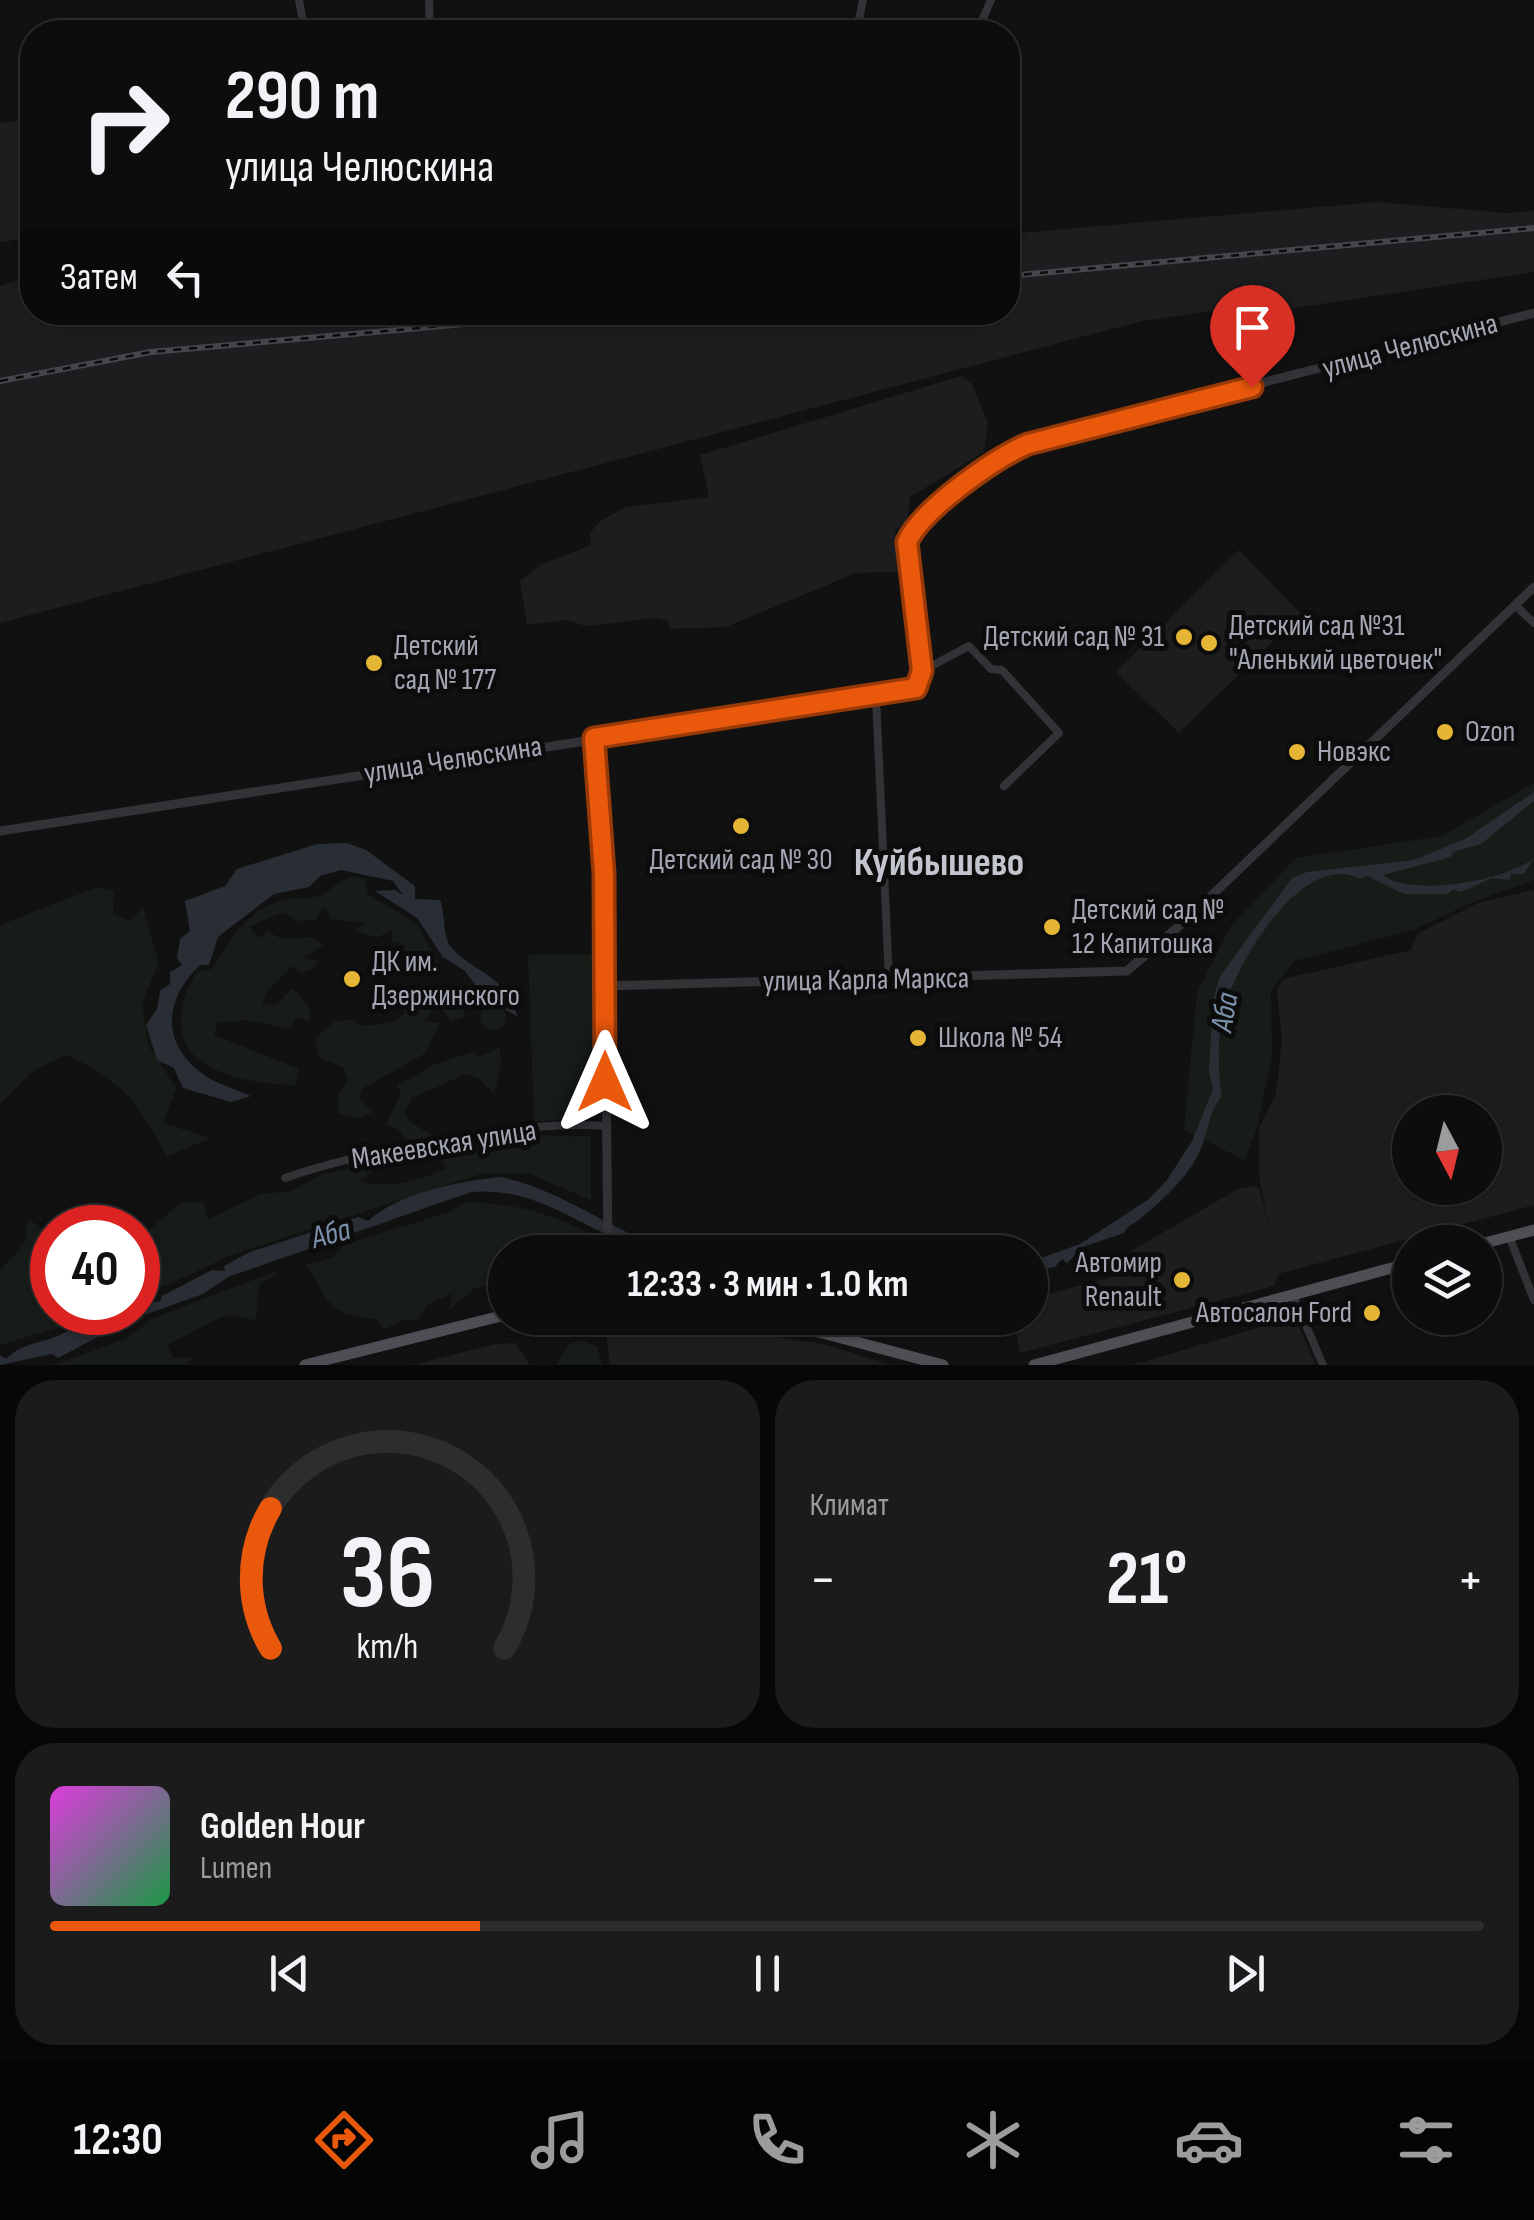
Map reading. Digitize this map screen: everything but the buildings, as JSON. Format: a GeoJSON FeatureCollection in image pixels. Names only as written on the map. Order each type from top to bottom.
{"type":"FeatureCollection","features":[{"type":"Feature","properties":{"kind":"main road"},"geometry":{"type":"LineString","coordinates":[[1502,1238],[1534,1230]]}},
{"type":"Feature","properties":{"kind":"main road"},"geometry":{"type":"LineString","coordinates":[[1034,1365],[1392,1268]]}},
{"type":"Feature","properties":{"kind":"main road"},"geometry":{"type":"LineString","coordinates":[[305,1365],[488,1319]]}},
{"type":"Feature","properties":{"kind":"main road"},"geometry":{"type":"LineString","coordinates":[[830,1335],[944,1365]]}},
{"type":"Feature","properties":{"kind":"street","name":"улица Челюскина"},"geometry":{"type":"LineString","coordinates":[[0,831],[916,688],[922,671],[907,542],[917,527],[1003,456],[1062,434],[1534,313]]}},
{"type":"Feature","properties":{"kind":"street"},"geometry":{"type":"LineString","coordinates":[[1534,587],[1515,606],[1534,623]]}},
{"type":"Feature","properties":{"kind":"street","name":"улица Карла Маркса"},"geometry":{"type":"LineString","coordinates":[[605,986],[1127,971],[1176,931],[1515,606]]}},
{"type":"Feature","properties":{"kind":"street"},"geometry":{"type":"LineString","coordinates":[[922,671],[969,646],[991,669],[1002,670],[1060,732],[1004,786]]}},
{"type":"Feature","properties":{"kind":"street"},"geometry":{"type":"LineString","coordinates":[[876,697],[889,980]]}},
{"type":"Feature","properties":{"kind":"street"},"geometry":{"type":"LineString","coordinates":[[594,738],[601,794],[607,1235]]}},
{"type":"Feature","properties":{"kind":"street","name":"Макеевская улица"},"geometry":{"type":"LineString","coordinates":[[285,1178],[319,1166],[447,1142],[568,1124],[605,1126]]}},
{"type":"Feature","properties":{"kind":"street"},"geometry":{"type":"LineString","coordinates":[[1508,1236],[1534,1300]]}},
{"type":"Feature","properties":{"kind":"street"},"geometry":{"type":"LineString","coordinates":[[1293,1295],[1323,1365]]}},
{"type":"Feature","properties":{"kind":"shaded area"},"geometry":{"type":"Polygon","coordinates":[[[20,120],[20,240],[0,242],[0,123],[20,120]]]}},
{"type":"Feature","properties":{"kind":"shaded area"},"geometry":{"type":"Polygon","coordinates":[[[1377,202],[1506,213],[1534,211],[1534,272],[1215,320],[1212,311],[1142,321],[0,623],[0,286],[20,280],[20,325],[1020,325],[1020,233],[1377,202]]]}},
{"type":"Feature","properties":{"kind":"shaded area"},"geometry":{"type":"Polygon","coordinates":[[[961,376],[972,384],[988,423],[984,452],[910,497],[907,525],[895,529],[902,572],[856,573],[726,627],[670,629],[668,621],[656,618],[585,626],[568,620],[527,625],[520,581],[542,564],[591,545],[590,533],[600,521],[626,507],[709,497],[700,455],[961,376]]]}},
{"type":"Feature","properties":{"kind":"shaded area","name":"Детский сад №31 \"Аленький цветочек\""},"geometry":{"type":"Polygon","coordinates":[[[1239,550],[1301,614],[1179,733],[1116,672],[1239,550]]]}},
{"type":"Feature","properties":{"kind":"shaded area"},"geometry":{"type":"Polygon","coordinates":[[[1534,783],[1534,880],[1475,901],[1414,930],[1294,961],[1271,991],[1272,1056],[1257,1128],[1245,1161],[1184,1129],[1197,993],[1230,927],[1296,858],[1442,836],[1534,783]]]}},
{"type":"Feature","properties":{"kind":"shaded area"},"geometry":{"type":"Polygon","coordinates":[[[356,876],[365,880],[368,894],[417,924],[442,969],[419,968],[405,961],[400,956],[406,945],[392,942],[392,929],[377,938],[355,930],[364,923],[332,919],[324,906],[315,920],[297,921],[283,912],[249,927],[259,938],[267,931],[282,939],[312,937],[324,944],[304,958],[318,961],[314,968],[301,973],[292,966],[266,993],[262,1005],[277,1004],[293,988],[309,1007],[310,1021],[297,1017],[290,1029],[246,1020],[218,1023],[214,1035],[299,1069],[296,1085],[242,1079],[200,1060],[187,1045],[181,1026],[184,1001],[197,971],[212,969],[232,936],[260,910],[284,900],[319,896],[356,876]]]}},
{"type":"Feature","properties":{"kind":"shaded area"},"geometry":{"type":"Polygon","coordinates":[[[97,887],[114,891],[113,914],[131,921],[143,907],[159,963],[142,1002],[149,1047],[176,1088],[163,1123],[210,1138],[167,1157],[128,1096],[103,1075],[67,1055],[37,1068],[0,1104],[0,925],[97,887]]]}},
{"type":"Feature","properties":{"kind":"shaded area"},"geometry":{"type":"Polygon","coordinates":[[[1534,890],[1534,1205],[1460,1225],[1392,1225],[1392,1243],[1278,1274],[1275,1285],[1267,1288],[1020,1353],[1016,1335],[1048,1335],[1048,1294],[1126,1273],[1122,1256],[1240,1188],[1256,1186],[1260,1190],[1271,1238],[1259,1176],[1259,1128],[1276,1094],[1282,1039],[1277,990],[1283,979],[1411,950],[1417,934],[1480,902],[1534,890]]]}},
{"type":"Feature","properties":{"kind":"shaded area"},"geometry":{"type":"Polygon","coordinates":[[[594,954],[596,1116],[534,1122],[528,955],[594,954]]]}},
{"type":"Feature","properties":{"kind":"shaded area"},"geometry":{"type":"Polygon","coordinates":[[[461,988],[470,1002],[462,1006],[465,1017],[451,1022],[441,1008],[445,992],[461,988]]]}},
{"type":"Feature","properties":{"kind":"shaded area"},"geometry":{"type":"Polygon","coordinates":[[[414,991],[413,1006],[425,999],[434,1009],[425,1021],[440,1023],[424,1054],[362,1089],[359,1099],[374,1112],[357,1118],[339,1113],[338,1095],[348,1079],[343,1068],[319,1057],[315,1038],[334,1022],[350,1019],[361,1026],[390,1023],[404,1014],[400,997],[414,991]]]}},
{"type":"Feature","properties":{"kind":"shaded area"},"geometry":{"type":"Polygon","coordinates":[[[493,1004],[502,1008],[506,1017],[502,1026],[493,1030],[484,1026],[480,1017],[484,1008],[493,1004]]]}},
{"type":"Feature","properties":{"kind":"shaded area"},"geometry":{"type":"Polygon","coordinates":[[[500,1047],[501,1067],[494,1094],[480,1079],[466,1074],[412,1098],[405,1111],[409,1121],[436,1138],[407,1142],[398,1129],[386,1124],[401,1094],[397,1086],[433,1065],[475,1051],[479,1057],[500,1047]]]}},
{"type":"Feature","properties":{"kind":"shaded area"},"geometry":{"type":"Polygon","coordinates":[[[519,1135],[591,1136],[591,1200],[527,1173],[480,1174],[231,1255],[160,1289],[160,1221],[182,1202],[203,1202],[208,1219],[261,1194],[292,1191],[320,1175],[394,1159],[358,1181],[403,1182],[446,1169],[440,1152],[519,1135]]]}},
{"type":"Feature","properties":{"kind":"shaded area"},"geometry":{"type":"Polygon","coordinates":[[[465,1202],[501,1205],[554,1217],[590,1235],[488,1235],[488,1285],[475,1288],[449,1310],[453,1293],[428,1304],[419,1319],[400,1321],[384,1330],[378,1319],[350,1315],[333,1306],[306,1265],[333,1257],[345,1244],[450,1212],[465,1202]]]}},
{"type":"Feature","properties":{"kind":"shaded area"},"geometry":{"type":"Polygon","coordinates":[[[28,1219],[30,1335],[33,1335],[0,1345],[0,1271],[25,1243],[28,1219]]]}},
{"type":"Feature","properties":{"kind":"shaded area"},"geometry":{"type":"Polygon","coordinates":[[[285,1268],[259,1285],[256,1320],[225,1315],[167,1345],[173,1358],[193,1358],[186,1365],[54,1365],[130,1335],[160,1335],[160,1315],[285,1268]]]}},
{"type":"Feature","properties":{"kind":"shaded area"},"geometry":{"type":"Polygon","coordinates":[[[1294,1317],[1316,1365],[1128,1365],[1143,1362],[1294,1317]]]}},
{"type":"Feature","properties":{"kind":"shaded area"},"geometry":{"type":"Polygon","coordinates":[[[606,1335],[766,1335],[827,1345],[891,1365],[610,1365],[606,1335]]]}},
{"type":"Feature","properties":{"kind":"shaded area"},"geometry":{"type":"Polygon","coordinates":[[[583,1340],[597,1347],[602,1365],[556,1365],[569,1344],[583,1340]]]}},
{"type":"Feature","properties":{"kind":"shaded area"},"geometry":{"type":"Polygon","coordinates":[[[515,1343],[530,1365],[414,1365],[495,1344],[515,1343]]]}},
{"type":"Feature","properties":{"kind":"water"},"geometry":{"type":"Polygon","coordinates":[[[1534,792],[1534,801],[1481,844],[1453,852],[1451,857],[1383,875],[1397,882],[1436,886],[1504,873],[1534,858],[1524,874],[1511,874],[1510,880],[1492,878],[1461,892],[1453,889],[1448,894],[1404,894],[1367,876],[1361,879],[1338,874],[1316,881],[1294,896],[1256,943],[1230,993],[1220,1033],[1222,1096],[1188,1171],[1124,1233],[1085,1246],[1067,1263],[1062,1259],[1048,1268],[1048,1256],[1080,1244],[1149,1199],[1167,1180],[1192,1141],[1213,1089],[1209,1071],[1213,1000],[1220,976],[1292,878],[1307,872],[1414,860],[1465,839],[1534,792]]]}},
{"type":"Feature","properties":{"kind":"water"},"geometry":{"type":"Polygon","coordinates":[[[347,843],[366,850],[415,886],[415,899],[440,900],[451,947],[496,981],[518,1017],[484,997],[465,971],[443,957],[417,918],[375,891],[395,890],[403,895],[393,881],[341,870],[320,876],[309,887],[274,894],[218,937],[209,965],[200,965],[180,991],[174,1005],[173,1032],[178,1046],[200,1072],[251,1096],[231,1102],[183,1088],[174,1068],[157,1060],[146,1025],[157,1009],[160,991],[170,984],[170,972],[182,965],[177,958],[180,939],[190,931],[185,901],[225,886],[237,869],[317,844],[347,843]]]}},
{"type":"Feature","properties":{"kind":"water","name":"Аба"},"geometry":{"type":"Polygon","coordinates":[[[502,1177],[525,1184],[634,1235],[609,1235],[528,1198],[471,1192],[228,1277],[203,1294],[160,1309],[162,1296],[212,1270],[225,1271],[224,1266],[250,1252],[358,1217],[368,1221],[413,1195],[502,1177]]]}},
{"type":"Feature","properties":{"kind":"water"},"geometry":{"type":"Polygon","coordinates":[[[101,1335],[58,1358],[52,1354],[0,1365],[0,1355],[6,1359],[22,1348],[56,1336],[101,1335]]]}},
{"type":"Feature","properties":{"kind":"railway"},"geometry":{"type":"LineString","coordinates":[[1020,275],[1534,228]]}},
{"type":"Feature","properties":{"kind":"railway"},"geometry":{"type":"LineString","coordinates":[[0,381],[151,352],[454,325]]}},
{"type":"Feature","properties":{"kind":"place","name":"Детский сад № 31"},"geometry":{"type":"Point","coordinates":[1184,637]}},
{"type":"Feature","properties":{"kind":"place","name":"Детский сад №31 \"Аленький цветочек\""},"geometry":{"type":"Point","coordinates":[1209,643]}},
{"type":"Feature","properties":{"kind":"place","name":"Детский сад № 177"},"geometry":{"type":"Point","coordinates":[374,663]}},
{"type":"Feature","properties":{"kind":"place","name":"Ozon"},"geometry":{"type":"Point","coordinates":[1445,732]}},
{"type":"Feature","properties":{"kind":"place","name":"Новэкс"},"geometry":{"type":"Point","coordinates":[1297,752]}},
{"type":"Feature","properties":{"kind":"place","name":"Детский сад № 30"},"geometry":{"type":"Point","coordinates":[741,826]}},
{"type":"Feature","properties":{"kind":"place","name":"Детский сад № 12 Капитошка"},"geometry":{"type":"Point","coordinates":[1052,927]}},
{"type":"Feature","properties":{"kind":"place","name":"ДК им. Дзержинского"},"geometry":{"type":"Point","coordinates":[352,979]}},
{"type":"Feature","properties":{"kind":"place","name":"Школа № 54"},"geometry":{"type":"Point","coordinates":[918,1038]}},
{"type":"Feature","properties":{"kind":"place","name":"Автомир Renault"},"geometry":{"type":"Point","coordinates":[1182,1280]}},
{"type":"Feature","properties":{"kind":"place","name":"Автосалон Ford"},"geometry":{"type":"Point","coordinates":[1372,1313]}},
{"type":"Feature","properties":{"kind":"district","name":"Куйбышево"},"geometry":{"type":"Point","coordinates":[939,863]}},
{"type":"Feature","properties":{"kind":"route"},"geometry":{"type":"LineString","coordinates":[[605,1082],[604,873],[594,738],[916,688],[922,682],[922,671],[907,542],[931,514],[1003,456],[1028,444],[1252,387]]}}]}
